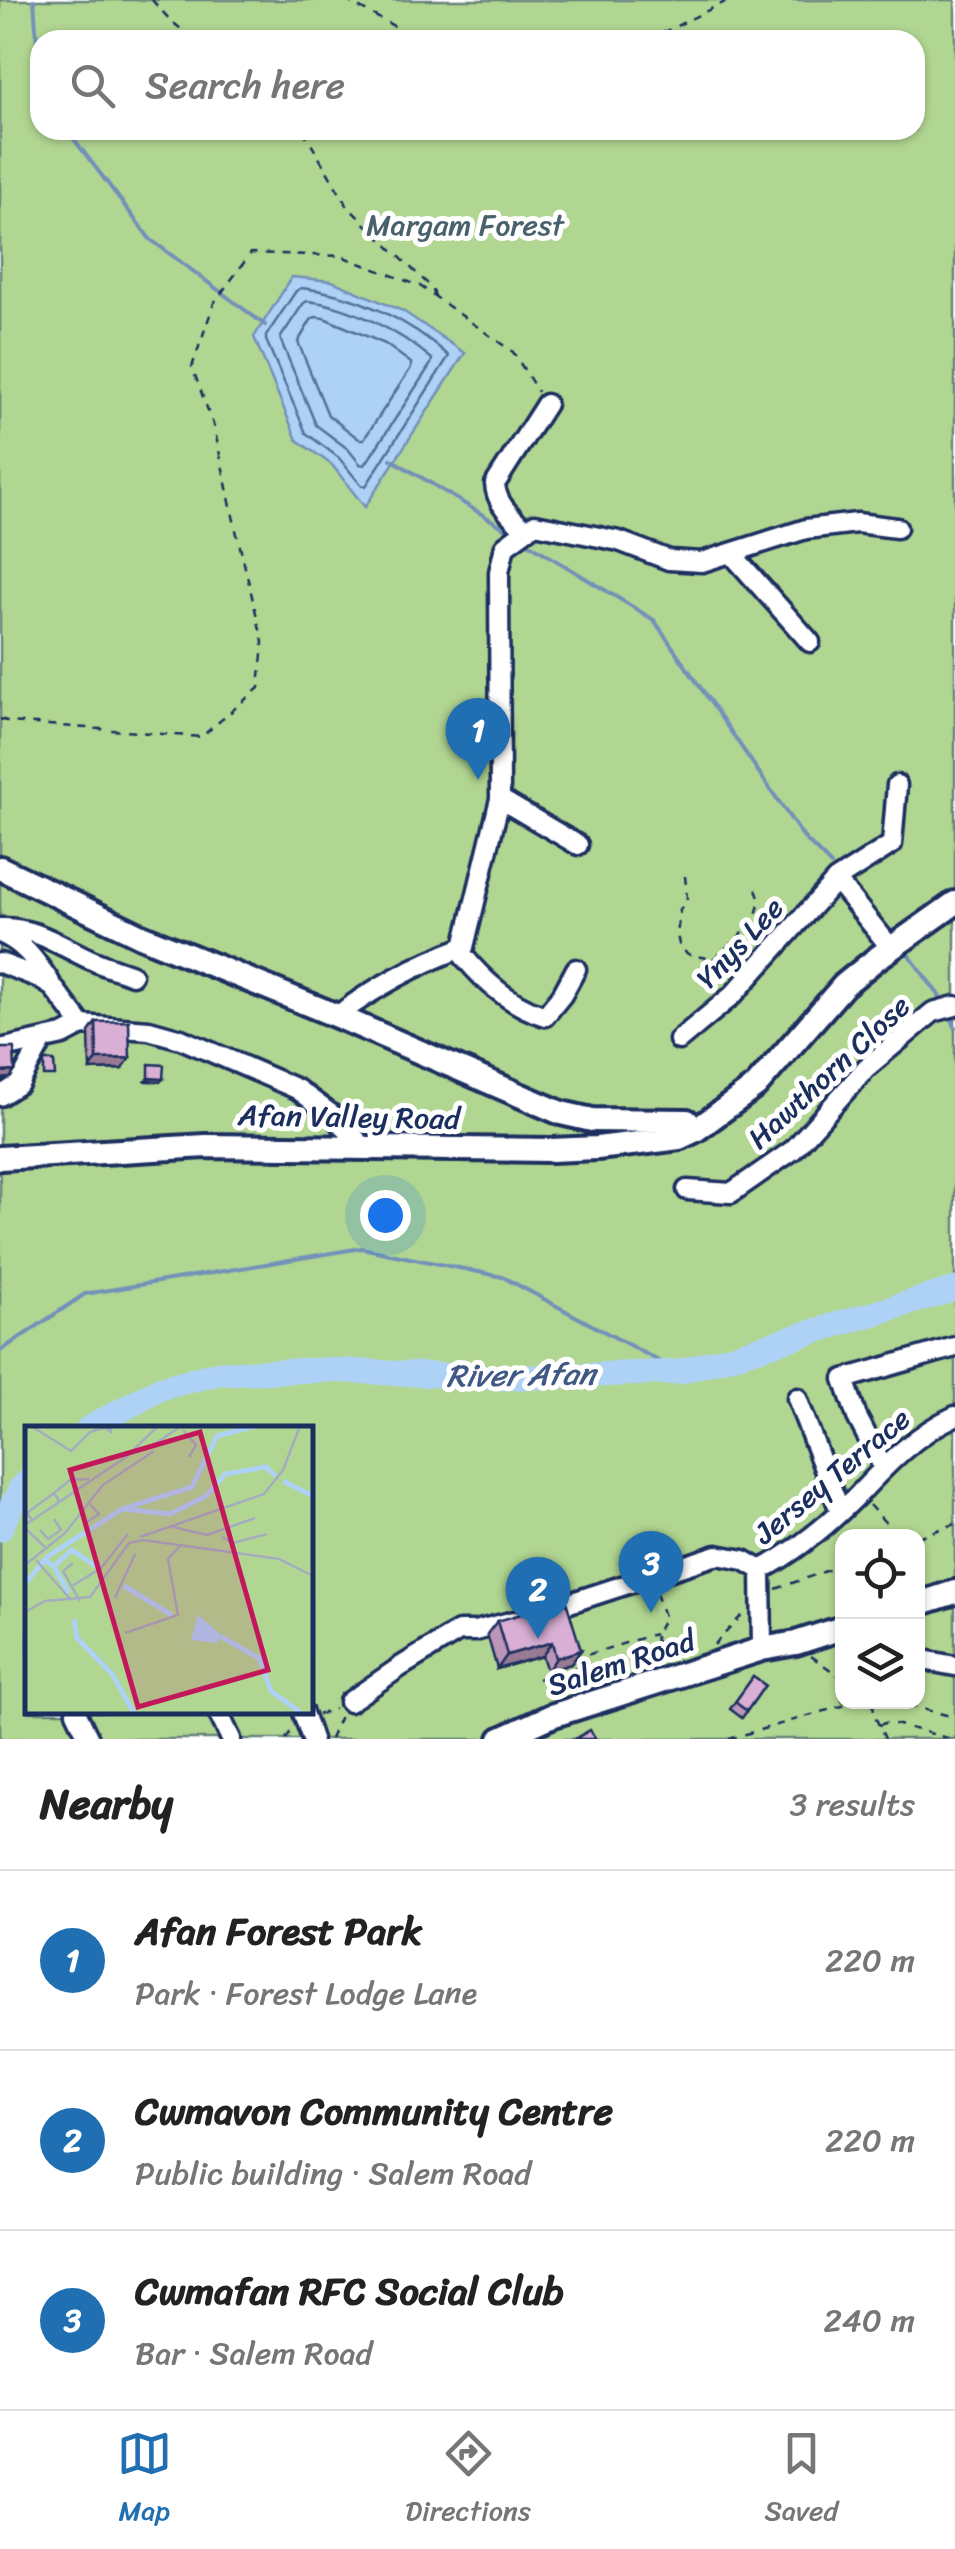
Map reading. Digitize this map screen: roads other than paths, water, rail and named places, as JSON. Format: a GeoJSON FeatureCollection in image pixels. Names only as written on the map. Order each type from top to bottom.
{"type":"FeatureCollection","features":[{"type":"Feature","properties":{"kind":"main road"},"geometry":{"type":"LineString","coordinates":[[0,868],[141,936],[561,1113],[592,1120],[687,1121],[696,1130],[756,1086],[844,986],[955,902]]}},
{"type":"Feature","properties":{"kind":"main road","name":"Afan Valley Road"},"geometry":{"type":"LineString","coordinates":[[0,1158],[206,1146],[551,1150],[678,1138],[696,1130]]}},
{"type":"Feature","properties":{"kind":"main road"},"geometry":{"type":"LineString","coordinates":[[925,1602],[955,1592]]}},
{"type":"Feature","properties":{"kind":"main road","name":"Salem Road"},"geometry":{"type":"LineString","coordinates":[[501,1739],[552,1716],[762,1649],[835,1635]]}},
{"type":"Feature","properties":{"kind":"street"},"geometry":{"type":"LineString","coordinates":[[520,534],[500,502],[496,484],[546,404]]}},
{"type":"Feature","properties":{"kind":"street"},"geometry":{"type":"LineString","coordinates":[[337,1016],[365,994],[428,960],[464,946],[500,798],[498,572],[505,546],[535,524],[618,542],[668,560],[702,562],[806,530],[857,523],[898,528]]}},
{"type":"Feature","properties":{"kind":"street"},"geometry":{"type":"LineString","coordinates":[[731,553],[810,642]]}},
{"type":"Feature","properties":{"kind":"street","name":"Ynys Lee"},"geometry":{"type":"LineString","coordinates":[[680,1040],[733,996],[836,880],[892,844],[896,785]]}},
{"type":"Feature","properties":{"kind":"street"},"geometry":{"type":"LineString","coordinates":[[500,798],[578,845]]}},
{"type":"Feature","properties":{"kind":"street"},"geometry":{"type":"LineString","coordinates":[[836,880],[891,948]]}},
{"type":"Feature","properties":{"kind":"street"},"geometry":{"type":"LineString","coordinates":[[0,930],[12,927],[41,935],[99,964],[132,974]]}},
{"type":"Feature","properties":{"kind":"street"},"geometry":{"type":"LineString","coordinates":[[0,930],[33,958],[82,1025]]}},
{"type":"Feature","properties":{"kind":"street"},"geometry":{"type":"LineString","coordinates":[[458,949],[488,983],[545,1016],[576,969]]}},
{"type":"Feature","properties":{"kind":"street"},"geometry":{"type":"LineString","coordinates":[[0,963],[53,987]]}},
{"type":"Feature","properties":{"kind":"street","name":"Hawthorn Close"},"geometry":{"type":"LineString","coordinates":[[686,1190],[731,1193],[794,1150],[866,1068],[933,1012],[955,1006]]}},
{"type":"Feature","properties":{"kind":"street"},"geometry":{"type":"LineString","coordinates":[[0,1049],[43,1040],[82,1025],[149,1030],[181,1039],[297,1089],[364,1146]]}},
{"type":"Feature","properties":{"kind":"street"},"geometry":{"type":"LineString","coordinates":[[0,1096],[19,1084],[43,1040]]}},
{"type":"Feature","properties":{"kind":"street"},"geometry":{"type":"LineString","coordinates":[[883,1466],[857,1417],[844,1380],[955,1347]]}},
{"type":"Feature","properties":{"kind":"street"},"geometry":{"type":"LineString","coordinates":[[798,1398],[840,1511]]}},
{"type":"Feature","properties":{"kind":"street","name":"Jersey Terrace"},"geometry":{"type":"LineString","coordinates":[[762,1649],[760,1570],[790,1555],[883,1466],[914,1440],[955,1416]]}},
{"type":"Feature","properties":{"kind":"street"},"geometry":{"type":"LineString","coordinates":[[349,1702],[459,1631],[486,1629],[717,1555],[744,1560],[760,1570]]}},
{"type":"Feature","properties":{"kind":"street"},"geometry":{"type":"LineString","coordinates":[[925,1661],[955,1666]]}},
{"type":"Feature","properties":{"kind":"street"},"geometry":{"type":"LineString","coordinates":[[77,1714],[90,1739]]}},
{"type":"Feature","properties":{"kind":"street"},"geometry":{"type":"LineString","coordinates":[[219,1714],[231,1739]]}},
{"type":"Feature","properties":{"kind":"street"},"geometry":{"type":"LineString","coordinates":[[304,1717],[312,1739]]}},
{"type":"Feature","properties":{"kind":"water"},"geometry":{"type":"Polygon","coordinates":[[[292,277],[332,281],[403,311],[465,353],[365,507],[332,465],[297,440],[254,337],[292,277]]]}},
{"type":"Feature","properties":{"kind":"waterway"},"geometry":{"type":"LineString","coordinates":[[34,0],[36,30]]}},
{"type":"Feature","properties":{"kind":"waterway"},"geometry":{"type":"LineString","coordinates":[[75,140],[150,239],[265,325]]}},
{"type":"Feature","properties":{"kind":"waterway"},"geometry":{"type":"LineString","coordinates":[[391,459],[511,532]]}},
{"type":"Feature","properties":{"kind":"waterway"},"geometry":{"type":"LineString","coordinates":[[523,540],[654,620],[804,838],[831,865]]}},
{"type":"Feature","properties":{"kind":"waterway"},"geometry":{"type":"LineString","coordinates":[[906,951],[944,1002]]}},
{"type":"Feature","properties":{"kind":"waterway"},"geometry":{"type":"LineString","coordinates":[[952,1019],[955,1027]]}},
{"type":"Feature","properties":{"kind":"waterway"},"geometry":{"type":"LineString","coordinates":[[0,1351],[85,1294],[361,1248],[503,1277],[679,1372]]}},
{"type":"Feature","properties":{"kind":"waterway","name":"River Afan"},"geometry":{"type":"LineString","coordinates":[[93,1426],[161,1388],[218,1373],[326,1370],[504,1378],[679,1372],[955,1289]]}},
{"type":"Feature","properties":{"kind":"waterway","name":"River Afan"},"geometry":{"type":"LineString","coordinates":[[0,1529],[25,1484]]}},
{"type":"Feature","properties":{"kind":"place","name":"Afan Forest Park"},"geometry":{"type":"Point","coordinates":[478,780]}},
{"type":"Feature","properties":{"kind":"place","name":"Cwmafan RFC Social Club"},"geometry":{"type":"Point","coordinates":[651,1613]}},
{"type":"Feature","properties":{"kind":"place","name":"Cwmavon Community Centre"},"geometry":{"type":"Point","coordinates":[538,1639]}},
{"type":"Feature","properties":{"kind":"park label","name":"Margam Forest"},"geometry":{"type":"Point","coordinates":[465,225]}}]}
